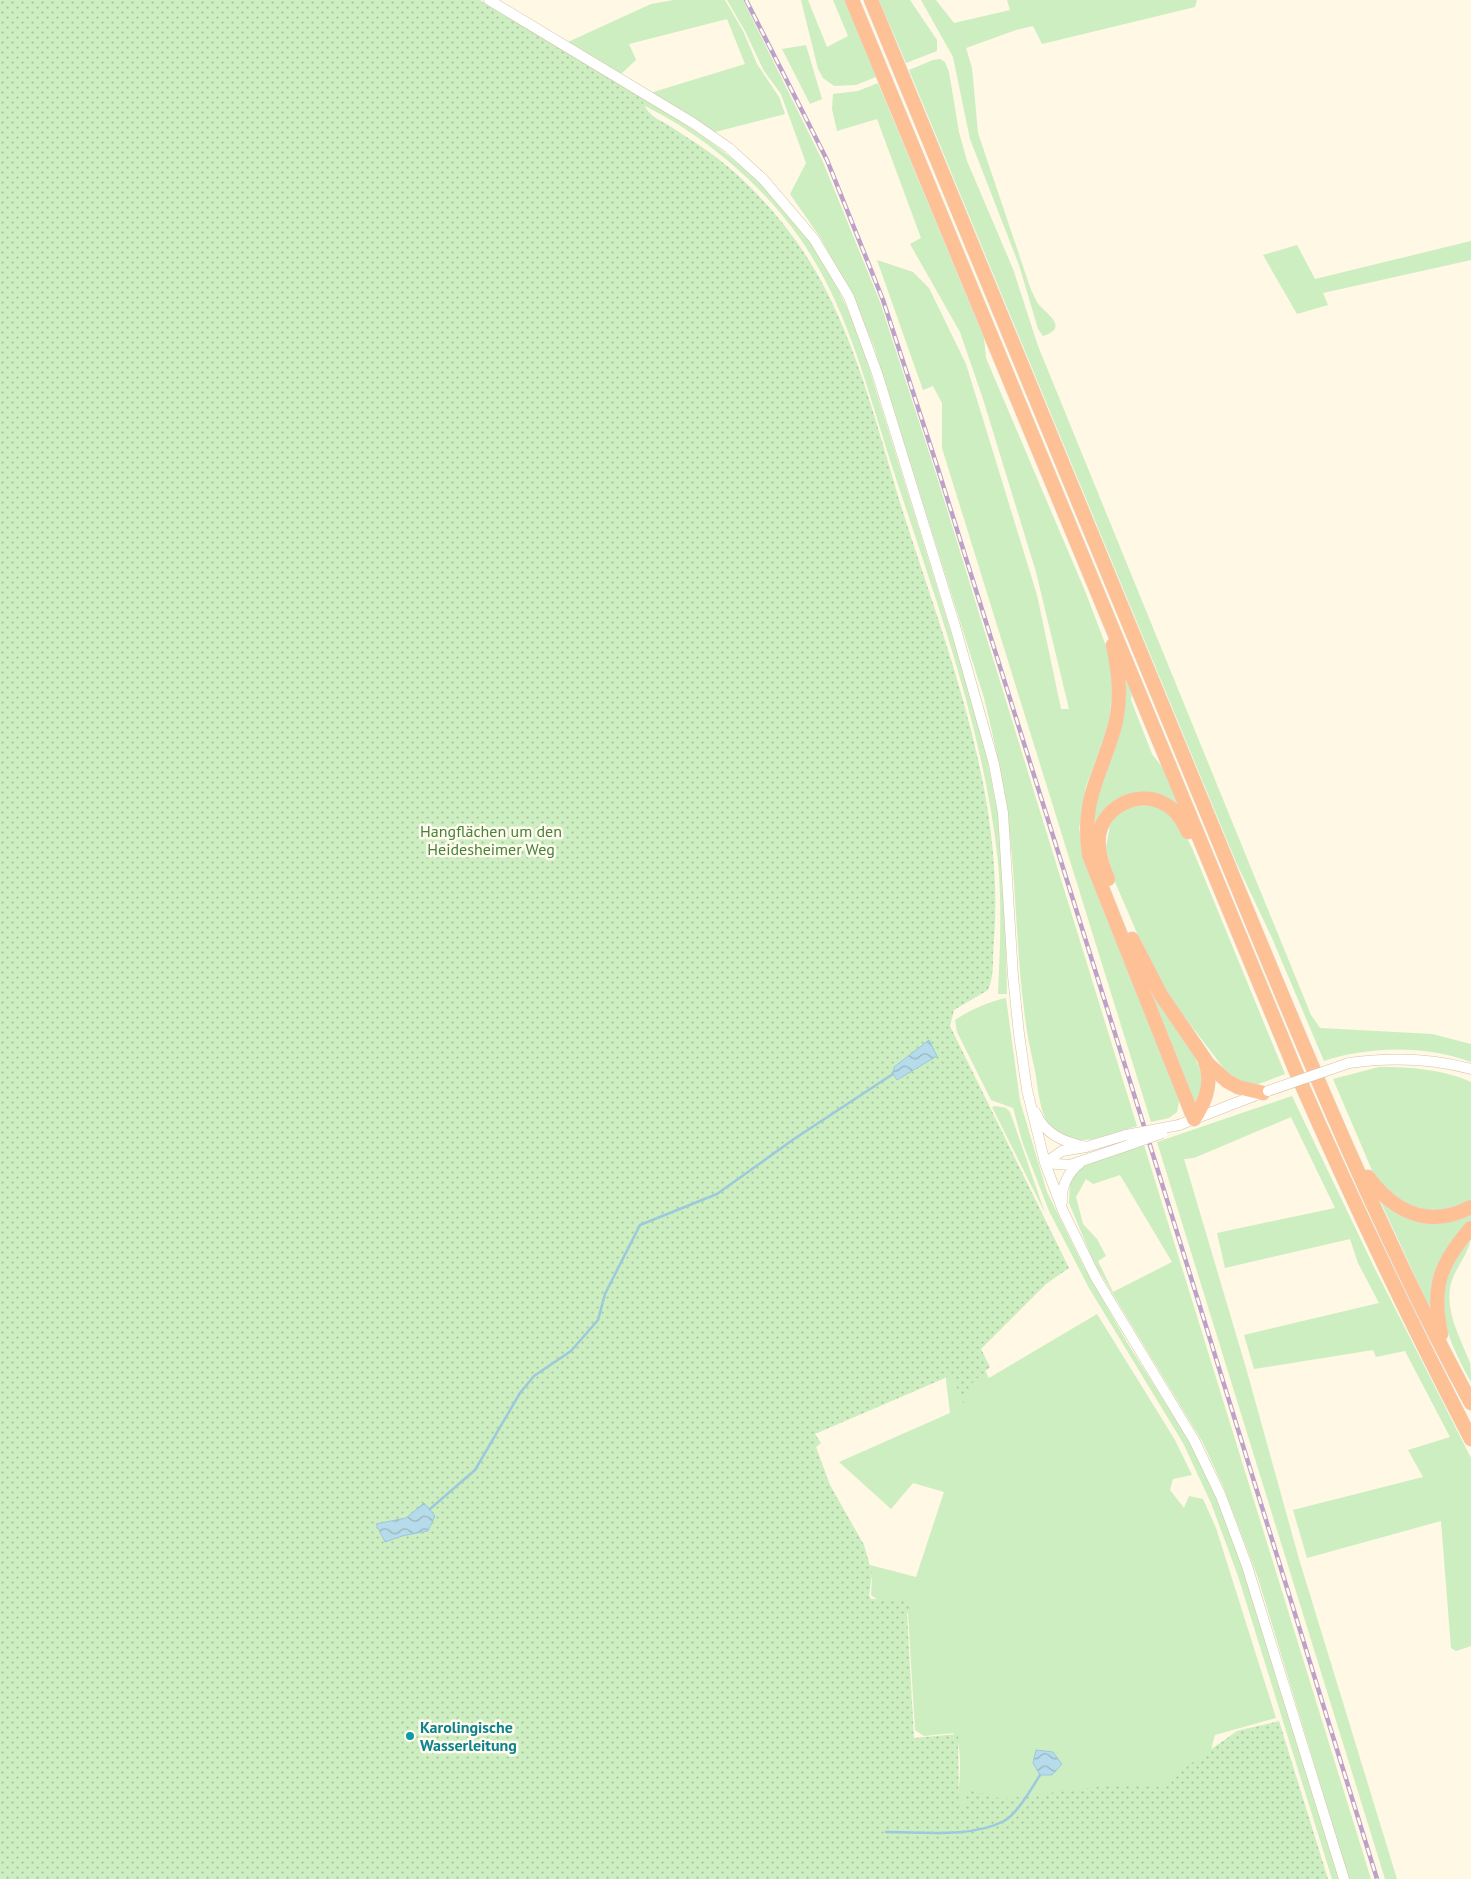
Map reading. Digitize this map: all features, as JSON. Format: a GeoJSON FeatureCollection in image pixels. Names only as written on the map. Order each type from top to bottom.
{"type":"FeatureCollection","features":[{"type":"Feature","properties":{"kind":"highway"},"geometry":{"type":"LineString","coordinates":[[852,0],[1331,1153],[1429,1358],[1471,1439]]}},
{"type":"Feature","properties":{"kind":"highway"},"geometry":{"type":"LineString","coordinates":[[871,0],[1213,828],[1349,1151],[1446,1357],[1471,1403]]}},
{"type":"Feature","properties":{"kind":"highway"},"geometry":{"type":"LineString","coordinates":[[1104,607],[1118,668],[1120,691],[1114,729],[1096,775],[1088,806],[1087,838],[1090,855],[1194,1119]]}},
{"type":"Feature","properties":{"kind":"highway"},"geometry":{"type":"LineString","coordinates":[[1224,899],[1180,818],[1163,802],[1141,798],[1129,800],[1119,805],[1104,822],[1099,838],[1100,855],[1126,925],[1161,995],[1208,1064],[1227,1081],[1244,1089],[1265,1092]]}},
{"type":"Feature","properties":{"kind":"highway"},"geometry":{"type":"LineString","coordinates":[[1194,1119],[1207,1094],[1208,1073],[1202,1053]]}},
{"type":"Feature","properties":{"kind":"highway"},"geometry":{"type":"LineString","coordinates":[[1349,1151],[1380,1193],[1402,1209],[1422,1216],[1442,1216],[1471,1208]]}},
{"type":"Feature","properties":{"kind":"highway"},"geometry":{"type":"LineString","coordinates":[[1446,1357],[1437,1315],[1439,1281],[1448,1257],[1471,1228]]}},
{"type":"Feature","properties":{"kind":"main road"},"geometry":{"type":"LineString","coordinates":[[489,0],[693,123],[729,148],[763,179],[814,239],[849,297],[878,376],[956,626],[994,764],[1003,813],[1013,976],[1027,1090],[1045,1162],[1064,1210],[1096,1278],[1194,1440],[1221,1496],[1247,1566],[1344,1879]]}},
{"type":"Feature","properties":{"kind":"main road"},"geometry":{"type":"LineString","coordinates":[[1045,1162],[1070,1165],[1087,1153],[1178,1125],[1349,1063],[1383,1059],[1413,1059],[1443,1062],[1471,1069]]}},
{"type":"Feature","properties":{"kind":"main road"},"geometry":{"type":"LineString","coordinates":[[1027,1090],[1038,1119],[1045,1128],[1065,1142],[1087,1153]]}},
{"type":"Feature","properties":{"kind":"main road"},"geometry":{"type":"LineString","coordinates":[[1045,1162],[1062,1151],[1087,1153]]}},
{"type":"Feature","properties":{"kind":"main road"},"geometry":{"type":"LineString","coordinates":[[1064,1210],[1062,1188],[1068,1176],[1087,1153]]}},
{"type":"Feature","properties":{"kind":"green space","name":"Hangflächen um den Heidesheimer Weg"},"geometry":{"type":"Polygon","coordinates":[[[0,0],[477,0],[641,98],[654,117],[707,150],[737,174],[768,205],[795,239],[821,280],[850,344],[862,377],[954,669],[982,776],[991,831],[995,885],[992,972],[988,990],[954,1010],[950,1026],[1069,1268],[1046,1284],[981,1349],[990,1367],[969,1386],[964,1405],[952,1375],[815,1434],[821,1443],[816,1447],[830,1485],[864,1545],[872,1573],[869,1596],[871,1599],[911,1601],[907,1614],[914,1738],[958,1734],[959,1809],[963,1808],[968,1789],[1002,1799],[1121,1784],[1158,1787],[1237,1731],[1279,1721],[1328,1879],[0,1879],[0,0]]]}},
{"type":"Feature","properties":{"kind":"green space"},"geometry":{"type":"Polygon","coordinates":[[[464,0],[480,0],[668,113],[720,150],[769,192],[790,215],[818,253],[832,278],[845,303],[861,342],[981,729],[998,814],[1005,906],[1007,994],[998,994],[1000,911],[998,861],[991,810],[969,709],[955,659],[864,375],[843,318],[816,263],[783,216],[764,195],[744,175],[699,138],[651,109],[627,98],[464,0]]]}},
{"type":"Feature","properties":{"kind":"green space"},"geometry":{"type":"Polygon","coordinates":[[[674,0],[725,0],[743,31],[757,64],[779,97],[785,114],[715,132],[650,93],[745,64],[727,19],[629,44],[636,60],[621,74],[568,42],[651,4],[674,0]]]}},
{"type":"Feature","properties":{"kind":"green space"},"geometry":{"type":"Polygon","coordinates":[[[727,0],[743,0],[823,162],[880,302],[937,477],[1137,1126],[1107,1136],[1077,1140],[1057,1133],[1046,1120],[1043,1112],[1023,1006],[1006,805],[984,698],[874,347],[853,297],[820,237],[790,194],[806,163],[781,94],[764,71],[745,31],[727,0]]]}},
{"type":"Feature","properties":{"kind":"green space"},"geometry":{"type":"Polygon","coordinates":[[[801,0],[808,0],[827,47],[848,36],[833,0],[845,0],[876,77],[856,85],[834,86],[823,78],[818,69],[801,0]]]}},
{"type":"Feature","properties":{"kind":"green space"},"geometry":{"type":"Polygon","coordinates":[[[879,0],[910,0],[937,40],[937,51],[906,63],[879,0]]]}},
{"type":"Feature","properties":{"kind":"green space"},"geometry":{"type":"Polygon","coordinates":[[[921,0],[936,0],[954,23],[1010,10],[1007,0],[1197,0],[1195,7],[1042,44],[1033,26],[1016,30],[966,48],[972,68],[978,133],[1031,290],[1039,305],[1054,321],[1055,329],[1051,333],[1043,336],[1038,329],[1019,265],[970,139],[953,57],[921,0]]]}},
{"type":"Feature","properties":{"kind":"green space"},"geometry":{"type":"Polygon","coordinates":[[[806,45],[822,99],[810,104],[782,49],[806,45]]]}},
{"type":"Feature","properties":{"kind":"green space"},"geometry":{"type":"Polygon","coordinates":[[[940,59],[945,62],[949,72],[959,132],[967,161],[1013,269],[1038,346],[1311,1015],[1320,1028],[1432,1034],[1471,1044],[1471,1062],[1454,1056],[1417,1050],[1360,1052],[1324,1061],[1272,938],[1236,862],[909,70],[940,59]]]}},
{"type":"Feature","properties":{"kind":"green space"},"geometry":{"type":"Polygon","coordinates":[[[878,83],[984,338],[986,358],[1085,591],[1106,646],[1113,677],[1109,724],[1086,786],[1079,828],[1085,862],[1180,1096],[1177,1112],[1169,1118],[1151,1122],[942,448],[942,403],[933,386],[923,390],[877,260],[913,272],[929,288],[966,364],[1037,595],[1061,709],[1069,709],[1036,572],[983,399],[960,332],[910,244],[921,238],[877,119],[837,131],[832,109],[833,94],[858,91],[878,83]]]}},
{"type":"Feature","properties":{"kind":"green space"},"geometry":{"type":"Polygon","coordinates":[[[1471,241],[1471,260],[1323,293],[1328,305],[1297,314],[1263,255],[1297,245],[1315,279],[1471,241]]]}},
{"type":"Feature","properties":{"kind":"green space"},"geometry":{"type":"Polygon","coordinates":[[[1124,673],[1132,692],[1131,700],[1152,754],[1163,768],[1181,813],[1128,796],[1095,836],[1090,828],[1124,673]]]}},
{"type":"Feature","properties":{"kind":"green space"},"geometry":{"type":"Polygon","coordinates":[[[1148,801],[1171,814],[1188,839],[1285,1074],[1253,1086],[1237,1080],[1225,1070],[1171,999],[1152,968],[1112,875],[1106,848],[1110,825],[1122,808],[1148,801]]]}},
{"type":"Feature","properties":{"kind":"green space"},"geometry":{"type":"Polygon","coordinates":[[[1132,953],[1172,1015],[1198,1064],[1203,1085],[1198,1104],[1194,1102],[1132,953]]]}},
{"type":"Feature","properties":{"kind":"green space"},"geometry":{"type":"Polygon","coordinates":[[[1006,998],[1020,1101],[1047,1192],[1083,1265],[1128,1344],[1190,1442],[1218,1500],[1245,1572],[1276,1678],[1340,1879],[1332,1879],[1238,1576],[1211,1503],[1183,1443],[1089,1288],[1049,1211],[1023,1144],[1013,1108],[991,1100],[957,1032],[955,1020],[979,1007],[1006,998]]]}},
{"type":"Feature","properties":{"kind":"green space"},"geometry":{"type":"Polygon","coordinates":[[[1379,1067],[1426,1070],[1449,1074],[1471,1082],[1471,1201],[1450,1210],[1417,1209],[1402,1203],[1374,1175],[1333,1079],[1379,1067]]]}},
{"type":"Feature","properties":{"kind":"green space"},"geometry":{"type":"Polygon","coordinates":[[[1292,1096],[1374,1267],[1471,1458],[1471,1646],[1456,1651],[1451,1648],[1441,1521],[1307,1558],[1293,1510],[1423,1477],[1408,1450],[1450,1437],[1405,1351],[1376,1357],[1373,1350],[1254,1369],[1244,1335],[1379,1303],[1358,1263],[1350,1239],[1225,1268],[1217,1233],[1335,1208],[1291,1117],[1194,1158],[1184,1159],[1246,1368],[1299,1559],[1397,1879],[1385,1879],[1157,1142],[1292,1096]]]}},
{"type":"Feature","properties":{"kind":"green space"},"geometry":{"type":"Polygon","coordinates":[[[992,1107],[1006,1108],[1010,1112],[1045,1213],[992,1107]]]}},
{"type":"Feature","properties":{"kind":"green space"},"geometry":{"type":"Polygon","coordinates":[[[1144,1145],[1371,1879],[1349,1879],[1258,1578],[1223,1486],[1203,1443],[1094,1263],[1069,1203],[1070,1181],[1082,1166],[1144,1145]],[[1120,1175],[1093,1184],[1086,1179],[1076,1197],[1083,1224],[1097,1239],[1106,1256],[1098,1261],[1113,1292],[1172,1262],[1120,1175]]]}},
{"type":"Feature","properties":{"kind":"green space"},"geometry":{"type":"Polygon","coordinates":[[[1378,1196],[1399,1211],[1471,1211],[1471,1220],[1445,1254],[1434,1317],[1378,1196]]]}},
{"type":"Feature","properties":{"kind":"green space"},"geometry":{"type":"Polygon","coordinates":[[[1471,1234],[1468,1248],[1452,1281],[1449,1298],[1455,1327],[1470,1363],[1471,1382],[1451,1342],[1442,1300],[1447,1269],[1451,1260],[1471,1234]]]}},
{"type":"Feature","properties":{"kind":"green space"},"geometry":{"type":"Polygon","coordinates":[[[1097,1314],[1175,1440],[1192,1475],[1173,1479],[1170,1490],[1184,1508],[1189,1496],[1203,1499],[1216,1528],[1276,1718],[1215,1735],[1207,1765],[1231,1780],[955,1830],[960,1764],[957,1740],[953,1733],[924,1736],[915,1730],[908,1613],[905,1608],[878,1600],[871,1595],[872,1579],[870,1565],[916,1577],[944,1492],[913,1483],[891,1509],[839,1462],[950,1413],[940,1330],[959,1323],[989,1378],[1097,1314]]]}},
{"type":"Feature","properties":{"kind":"water"},"geometry":{"type":"Polygon","coordinates":[[[929,1040],[937,1056],[897,1080],[893,1074],[894,1067],[929,1040]]]}},
{"type":"Feature","properties":{"kind":"water"},"geometry":{"type":"Polygon","coordinates":[[[424,1503],[435,1516],[428,1531],[402,1536],[385,1542],[376,1524],[406,1518],[424,1503]]]}},
{"type":"Feature","properties":{"kind":"water"},"geometry":{"type":"Polygon","coordinates":[[[1036,1750],[1053,1752],[1062,1764],[1052,1775],[1040,1775],[1033,1763],[1036,1750]]]}},
{"type":"Feature","properties":{"kind":"waterway"},"geometry":{"type":"LineString","coordinates":[[430,1509],[475,1470],[520,1393],[534,1376],[571,1351],[598,1320],[605,1294],[640,1225],[717,1194],[794,1139],[893,1074]]}},
{"type":"Feature","properties":{"kind":"waterway"},"geometry":{"type":"LineString","coordinates":[[886,1832],[946,1833],[977,1830],[991,1826],[1004,1821],[1014,1813],[1040,1775]]}},
{"type":"Feature","properties":{"kind":"railway"},"geometry":{"type":"LineString","coordinates":[[746,0],[827,160],[883,300],[938,469],[1154,1158],[1377,1879]]}},
{"type":"Feature","properties":{"kind":"place","name":"Karolingische Wasserleitung"},"geometry":{"type":"Point","coordinates":[410,1736]}}]}
